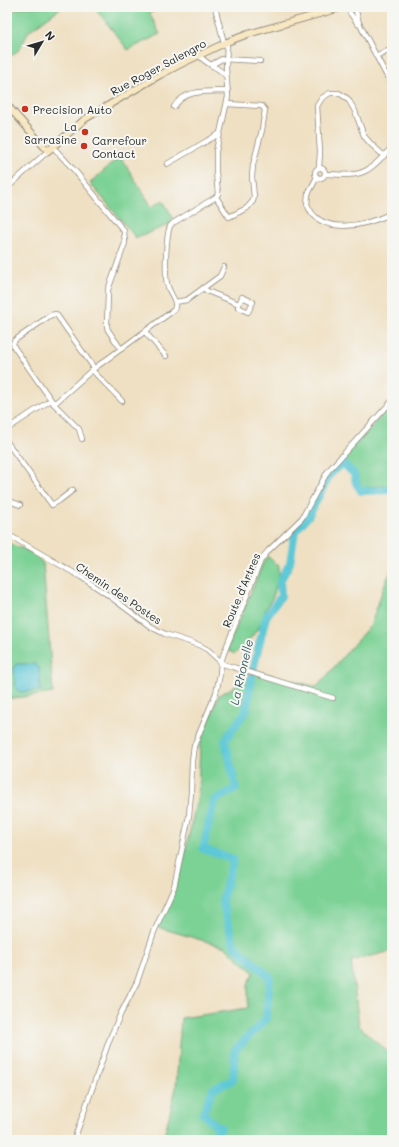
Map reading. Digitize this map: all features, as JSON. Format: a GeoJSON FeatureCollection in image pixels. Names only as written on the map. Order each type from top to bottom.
{"type":"FeatureCollection","features":[{"type":"Feature","properties":{"kind":"street"},"geometry":{"type":"LineString","coordinates":[[7,429],[24,417],[53,402],[93,369],[173,312],[175,302],[168,288],[166,279],[170,226],[174,222],[216,198],[218,193],[216,165],[219,134],[227,104],[228,91],[226,43],[215,7]]}},
{"type":"Feature","properties":{"kind":"street","name":"Rue Roger Salengro"},"geometry":{"type":"LineString","coordinates":[[7,188],[90,115],[168,70],[226,43],[259,30],[320,10],[344,7]]}},
{"type":"Feature","properties":{"kind":"street"},"geometry":{"type":"LineString","coordinates":[[348,7],[350,13],[364,32]]}},
{"type":"Feature","properties":{"kind":"street"},"geometry":{"type":"LineString","coordinates":[[355,7],[359,22],[392,86]]}},
{"type":"Feature","properties":{"kind":"street"},"geometry":{"type":"LineString","coordinates":[[376,56],[392,48]]}},
{"type":"Feature","properties":{"kind":"street"},"geometry":{"type":"LineString","coordinates":[[199,55],[205,61],[222,72],[227,78]]}},
{"type":"Feature","properties":{"kind":"street"},"geometry":{"type":"LineString","coordinates":[[211,65],[220,59],[260,61]]}},
{"type":"Feature","properties":{"kind":"street"},"geometry":{"type":"LineString","coordinates":[[174,107],[179,100],[192,93],[228,91]]}},
{"type":"Feature","properties":{"kind":"street"},"geometry":{"type":"LineString","coordinates":[[384,156],[364,136],[355,111],[348,99],[339,93],[330,93],[320,100],[317,108],[320,152],[319,168],[315,172],[317,177],[308,194],[307,204],[314,216],[325,223],[342,226],[362,224],[377,220],[392,213]]}},
{"type":"Feature","properties":{"kind":"street"},"geometry":{"type":"LineString","coordinates":[[216,198],[229,217],[247,208],[252,203],[254,197],[252,177],[253,165],[265,110],[262,106],[227,104]]}},
{"type":"Feature","properties":{"kind":"street"},"geometry":{"type":"LineString","coordinates":[[7,105],[50,149],[75,171],[124,231],[125,243],[108,290],[107,326],[108,330],[121,349]]}},
{"type":"Feature","properties":{"kind":"street"},"geometry":{"type":"LineString","coordinates":[[167,164],[219,134]]}},
{"type":"Feature","properties":{"kind":"street"},"geometry":{"type":"LineString","coordinates":[[317,177],[322,178],[325,174],[350,175],[361,173],[374,166],[392,147]]}},
{"type":"Feature","properties":{"kind":"street"},"geometry":{"type":"LineString","coordinates":[[319,168],[323,170],[325,174]]}},
{"type":"Feature","properties":{"kind":"street"},"geometry":{"type":"LineString","coordinates":[[175,302],[186,300],[203,288],[221,275],[224,267]]}},
{"type":"Feature","properties":{"kind":"street"},"geometry":{"type":"LineString","coordinates":[[203,288],[239,304]]}},
{"type":"Feature","properties":{"kind":"street"},"geometry":{"type":"LineString","coordinates":[[82,439],[78,428],[53,402],[14,347],[13,344],[15,340],[51,315],[56,314],[93,369],[122,401]]}},
{"type":"Feature","properties":{"kind":"street"},"geometry":{"type":"LineString","coordinates":[[145,332],[166,356]]}},
{"type":"Feature","properties":{"kind":"street","name":"Route d'Artres"},"geometry":{"type":"LineString","coordinates":[[74,1140],[110,1038],[137,982],[152,935],[175,883],[189,816],[194,746],[216,693],[221,662],[264,555],[300,521],[319,484],[328,471],[392,401]]}},
{"type":"Feature","properties":{"kind":"street"},"geometry":{"type":"LineString","coordinates":[[7,442],[52,504],[73,490]]}},
{"type":"Feature","properties":{"kind":"street"},"geometry":{"type":"LineString","coordinates":[[7,500],[20,505]]}},
{"type":"Feature","properties":{"kind":"street","name":"Chemin des Postes"},"geometry":{"type":"LineString","coordinates":[[7,534],[81,577],[151,627],[165,634],[199,645],[208,650],[221,662]]}},
{"type":"Feature","properties":{"kind":"street"},"geometry":{"type":"LineString","coordinates":[[221,662],[256,675],[333,698]]}},
{"type":"Feature","properties":{"kind":"green space"},"geometry":{"type":"Polygon","coordinates":[[[24,7],[62,7],[29,31],[20,49],[7,59],[7,13],[24,7]]]}},
{"type":"Feature","properties":{"kind":"green space"},"geometry":{"type":"Polygon","coordinates":[[[94,7],[157,7],[158,8],[150,14],[160,34],[128,50],[94,7]]]}},
{"type":"Feature","properties":{"kind":"green space"},"geometry":{"type":"Polygon","coordinates":[[[120,156],[152,207],[163,201],[174,219],[168,225],[136,238],[90,183],[120,156]]]}},
{"type":"Feature","properties":{"kind":"green space"},"geometry":{"type":"Polygon","coordinates":[[[392,404],[392,485],[361,488],[346,469],[337,464],[392,404]]]}},
{"type":"Feature","properties":{"kind":"green space"},"geometry":{"type":"Polygon","coordinates":[[[7,543],[29,551],[43,563],[53,693],[7,699],[7,543]]]}},
{"type":"Feature","properties":{"kind":"green space"},"geometry":{"type":"Polygon","coordinates":[[[267,556],[279,566],[279,575],[273,597],[266,609],[262,623],[251,638],[235,654],[227,650],[267,556]]]}},
{"type":"Feature","properties":{"kind":"green space"},"geometry":{"type":"Polygon","coordinates":[[[392,569],[392,951],[351,961],[359,1026],[392,1056],[392,1140],[163,1140],[176,1088],[181,1018],[248,1008],[248,984],[254,973],[225,947],[157,927],[173,893],[182,866],[198,794],[200,744],[219,695],[240,684],[256,671],[317,687],[371,624],[384,586],[392,569]]]}},
{"type":"Feature","properties":{"kind":"water"},"geometry":{"type":"Polygon","coordinates":[[[16,664],[35,664],[39,668],[41,690],[21,692],[16,689],[14,668],[16,664]]]}},
{"type":"Feature","properties":{"kind":"waterway","name":"La Rhonelle"},"geometry":{"type":"LineString","coordinates":[[210,1140],[221,1128],[203,1113],[213,1089],[233,1080],[235,1050],[266,1019],[270,977],[234,945],[222,901],[233,859],[203,849],[214,801],[236,788],[225,740],[246,711],[253,670],[266,617],[281,596],[280,581],[290,563],[295,531],[309,515],[330,474],[343,463],[354,474],[356,483],[361,491],[392,490]]}},
{"type":"Feature","properties":{"kind":"place","name":"Precision Auto"},"geometry":{"type":"Point","coordinates":[25,109]}},
{"type":"Feature","properties":{"kind":"place","name":"La Sarrasine"},"geometry":{"type":"Point","coordinates":[85,132]}},
{"type":"Feature","properties":{"kind":"place","name":"Carrefour Contact"},"geometry":{"type":"Point","coordinates":[84,146]}}]}
